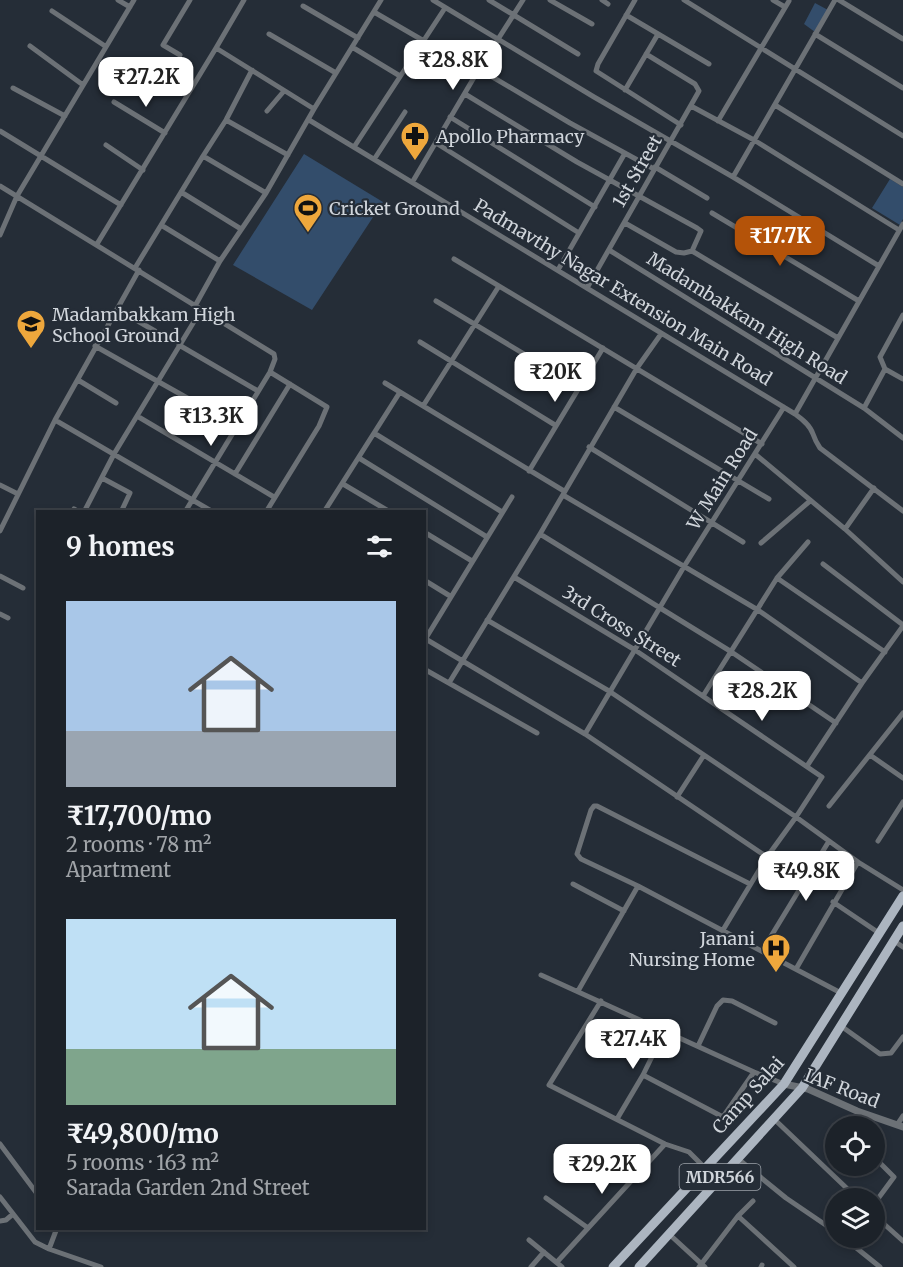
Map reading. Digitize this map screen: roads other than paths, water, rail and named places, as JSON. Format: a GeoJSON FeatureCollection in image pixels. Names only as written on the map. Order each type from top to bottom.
{"type":"FeatureCollection","features":[{"type":"Feature","properties":{"kind":"main road","name":"Camp Salai"},"geometry":{"type":"LineString","coordinates":[[613,1267],[784,1084],[903,896]]}},
{"type":"Feature","properties":{"kind":"main road","name":"Camp Salai"},"geometry":{"type":"LineString","coordinates":[[639,1267],[802,1088],[903,926]]}},
{"type":"Feature","properties":{"kind":"street"},"geometry":{"type":"LineString","coordinates":[[118,0],[130,7]]}},
{"type":"Feature","properties":{"kind":"street"},"geometry":{"type":"LineString","coordinates":[[1,232],[17,196],[134,0]]}},
{"type":"Feature","properties":{"kind":"street"},"geometry":{"type":"LineString","coordinates":[[180,55],[163,45],[189,0]]}},
{"type":"Feature","properties":{"kind":"street"},"geometry":{"type":"LineString","coordinates":[[97,244],[244,0]]}},
{"type":"Feature","properties":{"kind":"street"},"geometry":{"type":"LineString","coordinates":[[195,306],[220,261],[266,193],[381,0]]}},
{"type":"Feature","properties":{"kind":"street"},"geometry":{"type":"LineString","coordinates":[[433,0],[879,266]]}},
{"type":"Feature","properties":{"kind":"street"},"geometry":{"type":"LineString","coordinates":[[489,0],[578,54]]}},
{"type":"Feature","properties":{"kind":"street"},"geometry":{"type":"LineString","coordinates":[[413,181],[479,69],[524,0]]}},
{"type":"Feature","properties":{"kind":"street"},"geometry":{"type":"LineString","coordinates":[[550,0],[592,24]]}},
{"type":"Feature","properties":{"kind":"street"},"geometry":{"type":"LineString","coordinates":[[602,0],[608,4]]}},
{"type":"Feature","properties":{"kind":"street"},"geometry":{"type":"LineString","coordinates":[[635,0],[596,68],[600,75],[681,125]]}},
{"type":"Feature","properties":{"kind":"street"},"geometry":{"type":"LineString","coordinates":[[684,0],[694,3],[903,136]]}},
{"type":"Feature","properties":{"kind":"street"},"geometry":{"type":"LineString","coordinates":[[718,121],[787,4],[773,0]]}},
{"type":"Feature","properties":{"kind":"street"},"geometry":{"type":"LineString","coordinates":[[733,177],[837,0],[903,39]]}},
{"type":"Feature","properties":{"kind":"street"},"geometry":{"type":"LineString","coordinates":[[303,6],[358,38]]}},
{"type":"Feature","properties":{"kind":"street"},"geometry":{"type":"LineString","coordinates":[[354,147],[445,8]]}},
{"type":"Feature","properties":{"kind":"street"},"geometry":{"type":"LineString","coordinates":[[52,11],[105,46]]}},
{"type":"Feature","properties":{"kind":"street"},"geometry":{"type":"LineString","coordinates":[[374,12],[424,41]]}},
{"type":"Feature","properties":{"kind":"street"},"geometry":{"type":"LineString","coordinates":[[626,15],[708,64]]}},
{"type":"Feature","properties":{"kind":"street"},"geometry":{"type":"LineString","coordinates":[[269,34],[336,73]]}},
{"type":"Feature","properties":{"kind":"street"},"geometry":{"type":"LineString","coordinates":[[625,90],[658,34]]}},
{"type":"Feature","properties":{"kind":"street"},"geometry":{"type":"LineString","coordinates":[[815,34],[903,88]]}},
{"type":"Feature","properties":{"kind":"street"},"geometry":{"type":"LineString","coordinates":[[30,46],[83,85]]}},
{"type":"Feature","properties":{"kind":"street"},"geometry":{"type":"LineString","coordinates":[[352,47],[400,76]]}},
{"type":"Feature","properties":{"kind":"street"},"geometry":{"type":"LineString","coordinates":[[216,48],[314,109]]}},
{"type":"Feature","properties":{"kind":"street"},"geometry":{"type":"LineString","coordinates":[[646,54],[697,86],[699,91],[691,106],[754,140],[899,230]]}},
{"type":"Feature","properties":{"kind":"street"},"geometry":{"type":"LineString","coordinates":[[137,67],[187,95]]}},
{"type":"Feature","properties":{"kind":"street"},"geometry":{"type":"LineString","coordinates":[[479,69],[570,123],[707,198]]}},
{"type":"Feature","properties":{"kind":"street"},"geometry":{"type":"LineString","coordinates":[[0,531],[55,420],[161,225],[225,120],[252,70]]}},
{"type":"Feature","properties":{"kind":"street"},"geometry":{"type":"LineString","coordinates":[[13,88],[65,116]]}},
{"type":"Feature","properties":{"kind":"street"},"geometry":{"type":"LineString","coordinates":[[267,111],[284,91]]}},
{"type":"Feature","properties":{"kind":"street"},"geometry":{"type":"LineString","coordinates":[[465,94],[577,162],[701,231],[692,251]]}},
{"type":"Feature","properties":{"kind":"street"},"geometry":{"type":"LineString","coordinates":[[114,102],[165,133]]}},
{"type":"Feature","properties":{"kind":"street"},"geometry":{"type":"LineString","coordinates":[[775,105],[903,184]]}},
{"type":"Feature","properties":{"kind":"street","name":"1st Street"},"geometry":{"type":"LineString","coordinates":[[609,250],[691,106]]}},
{"type":"Feature","properties":{"kind":"street"},"geometry":{"type":"LineString","coordinates":[[375,158],[405,112]]}},
{"type":"Feature","properties":{"kind":"street"},"geometry":{"type":"LineString","coordinates":[[450,117],[595,207]]}},
{"type":"Feature","properties":{"kind":"street"},"geometry":{"type":"LineString","coordinates":[[225,120],[288,155]]}},
{"type":"Feature","properties":{"kind":"street","name":"Padmavthy Nagar Extension Main Road"},"geometry":{"type":"LineString","coordinates":[[309,120],[795,414],[813,432],[814,440],[819,448],[903,511]]}},
{"type":"Feature","properties":{"kind":"street"},"geometry":{"type":"LineString","coordinates":[[0,131],[121,205]]}},
{"type":"Feature","properties":{"kind":"street"},"geometry":{"type":"LineString","coordinates":[[436,143],[579,233]]}},
{"type":"Feature","properties":{"kind":"street"},"geometry":{"type":"LineString","coordinates":[[106,145],[143,170]]}},
{"type":"Feature","properties":{"kind":"street"},"geometry":{"type":"LineString","coordinates":[[558,270],[625,153]]}},
{"type":"Feature","properties":{"kind":"street"},"geometry":{"type":"LineString","coordinates":[[203,156],[266,193]]}},
{"type":"Feature","properties":{"kind":"street"},"geometry":{"type":"LineString","coordinates":[[0,186],[274,354],[275,359],[270,372],[186,510]]}},
{"type":"Feature","properties":{"kind":"street"},"geometry":{"type":"LineString","coordinates":[[181,192],[241,229]]}},
{"type":"Feature","properties":{"kind":"street"},"geometry":{"type":"LineString","coordinates":[[712,213],[859,301]]}},
{"type":"Feature","properties":{"kind":"street"},"geometry":{"type":"LineString","coordinates":[[626,223],[676,252],[692,251],[838,338]]}},
{"type":"Feature","properties":{"kind":"street"},"geometry":{"type":"LineString","coordinates":[[795,414],[903,224]]}},
{"type":"Feature","properties":{"kind":"street"},"geometry":{"type":"LineString","coordinates":[[161,225],[220,261]]}},
{"type":"Feature","properties":{"kind":"street"},"geometry":{"type":"LineString","coordinates":[[587,288],[609,250]]}},
{"type":"Feature","properties":{"kind":"street","name":"Madambakkam High Road"},"geometry":{"type":"LineString","coordinates":[[609,250],[864,408],[903,438]]}},
{"type":"Feature","properties":{"kind":"street"},"geometry":{"type":"LineString","coordinates":[[454,259],[762,444]]}},
{"type":"Feature","properties":{"kind":"street"},"geometry":{"type":"LineString","coordinates":[[423,406],[500,286]]}},
{"type":"Feature","properties":{"kind":"street"},"geometry":{"type":"LineString","coordinates":[[436,301],[579,387]]}},
{"type":"Feature","properties":{"kind":"street"},"geometry":{"type":"LineString","coordinates":[[117,309],[155,330]]}},
{"type":"Feature","properties":{"kind":"street"},"geometry":{"type":"LineString","coordinates":[[85,510],[114,454],[201,310]]}},
{"type":"Feature","properties":{"kind":"street"},"geometry":{"type":"LineString","coordinates":[[903,315],[880,357],[880,362],[885,369],[903,379]]}},
{"type":"Feature","properties":{"kind":"street"},"geometry":{"type":"LineString","coordinates":[[448,683],[540,534],[637,368],[661,334]]}},
{"type":"Feature","properties":{"kind":"street"},"geometry":{"type":"LineString","coordinates":[[420,342],[555,425]]}},
{"type":"Feature","properties":{"kind":"street"},"geometry":{"type":"LineString","coordinates":[[179,345],[258,391]]}},
{"type":"Feature","properties":{"kind":"street"},"geometry":{"type":"LineString","coordinates":[[95,346],[237,426]]}},
{"type":"Feature","properties":{"kind":"street"},"geometry":{"type":"LineString","coordinates":[[529,471],[603,348]]}},
{"type":"Feature","properties":{"kind":"street"},"geometry":{"type":"LineString","coordinates":[[864,408],[885,369]]}},
{"type":"Feature","properties":{"kind":"street"},"geometry":{"type":"LineString","coordinates":[[267,510],[327,409],[325,404],[270,372]]}},
{"type":"Feature","properties":{"kind":"street"},"geometry":{"type":"LineString","coordinates":[[78,380],[116,404]]}},
{"type":"Feature","properties":{"kind":"street"},"geometry":{"type":"LineString","coordinates":[[385,383],[758,610],[862,682]]}},
{"type":"Feature","properties":{"kind":"street"},"geometry":{"type":"LineString","coordinates":[[235,474],[290,384]]}},
{"type":"Feature","properties":{"kind":"street"},"geometry":{"type":"LineString","coordinates":[[325,510],[400,392]]}},
{"type":"Feature","properties":{"kind":"street"},"geometry":{"type":"LineString","coordinates":[[614,407],[769,499]]}},
{"type":"Feature","properties":{"kind":"street","name":"W Main Road"},"geometry":{"type":"LineString","coordinates":[[585,734],[685,566],[784,407]]}},
{"type":"Feature","properties":{"kind":"street"},"geometry":{"type":"LineString","coordinates":[[137,416],[274,497]]}},
{"type":"Feature","properties":{"kind":"street"},"geometry":{"type":"LineString","coordinates":[[55,420],[210,510]]}},
{"type":"Feature","properties":{"kind":"street"},"geometry":{"type":"LineString","coordinates":[[374,433],[502,512]]}},
{"type":"Feature","properties":{"kind":"street"},"geometry":{"type":"LineString","coordinates":[[589,447],[743,542]]}},
{"type":"Feature","properties":{"kind":"street"},"geometry":{"type":"LineString","coordinates":[[755,454],[845,529],[903,582]]}},
{"type":"Feature","properties":{"kind":"street"},"geometry":{"type":"LineString","coordinates":[[359,458],[487,537]]}},
{"type":"Feature","properties":{"kind":"street"},"geometry":{"type":"LineString","coordinates":[[102,478],[130,493],[122,510]]}},
{"type":"Feature","properties":{"kind":"street"},"geometry":{"type":"LineString","coordinates":[[343,483],[387,510]]}},
{"type":"Feature","properties":{"kind":"street"},"geometry":{"type":"LineString","coordinates":[[0,485],[18,494]]}},
{"type":"Feature","properties":{"kind":"street"},"geometry":{"type":"LineString","coordinates":[[845,529],[874,488]]}},
{"type":"Feature","properties":{"kind":"street"},"geometry":{"type":"LineString","coordinates":[[426,636],[512,497]]}},
{"type":"Feature","properties":{"kind":"street"},"geometry":{"type":"LineString","coordinates":[[761,543],[810,501]]}},
{"type":"Feature","properties":{"kind":"street"},"geometry":{"type":"LineString","coordinates":[[426,533],[472,561]]}},
{"type":"Feature","properties":{"kind":"street"},"geometry":{"type":"LineString","coordinates":[[540,534],[730,651],[836,723]]}},
{"type":"Feature","properties":{"kind":"street"},"geometry":{"type":"LineString","coordinates":[[703,696],[777,578],[808,542]]}},
{"type":"Feature","properties":{"kind":"street"},"geometry":{"type":"LineString","coordinates":[[723,930],[767,857],[822,777],[807,766],[862,682],[903,626],[824,564]]}},
{"type":"Feature","properties":{"kind":"street"},"geometry":{"type":"LineString","coordinates":[[0,576],[23,588]]}},
{"type":"Feature","properties":{"kind":"street","name":"3rd Cross Street"},"geometry":{"type":"LineString","coordinates":[[514,577],[635,650],[807,766]]}},
{"type":"Feature","properties":{"kind":"street"},"geometry":{"type":"LineString","coordinates":[[777,578],[885,652]]}},
{"type":"Feature","properties":{"kind":"street"},"geometry":{"type":"LineString","coordinates":[[426,581],[450,596]]}},
{"type":"Feature","properties":{"kind":"street"},"geometry":{"type":"LineString","coordinates":[[0,614],[8,618]]}},
{"type":"Feature","properties":{"kind":"street"},"geometry":{"type":"LineString","coordinates":[[487,620],[609,691],[796,817],[858,862],[903,890]]}},
{"type":"Feature","properties":{"kind":"street"},"geometry":{"type":"LineString","coordinates":[[426,639],[585,734],[767,857]]}},
{"type":"Feature","properties":{"kind":"street"},"geometry":{"type":"LineString","coordinates":[[426,670],[537,733]]}},
{"type":"Feature","properties":{"kind":"street"},"geometry":{"type":"LineString","coordinates":[[829,806],[903,713]]}},
{"type":"Feature","properties":{"kind":"street"},"geometry":{"type":"LineString","coordinates":[[676,796],[704,755]]}},
{"type":"Feature","properties":{"kind":"street"},"geometry":{"type":"LineString","coordinates":[[870,755],[903,778]]}},
{"type":"Feature","properties":{"kind":"street"},"geometry":{"type":"LineString","coordinates":[[878,841],[903,802]]}},
{"type":"Feature","properties":{"kind":"street"},"geometry":{"type":"LineString","coordinates":[[750,884],[602,807],[594,806],[579,847],[578,856],[841,993]]}},
{"type":"Feature","properties":{"kind":"street"},"geometry":{"type":"LineString","coordinates":[[762,951],[829,841]]}},
{"type":"Feature","properties":{"kind":"street"},"geometry":{"type":"LineString","coordinates":[[796,969],[858,862]]}},
{"type":"Feature","properties":{"kind":"street"},"geometry":{"type":"LineString","coordinates":[[573,884],[624,911]]}},
{"type":"Feature","properties":{"kind":"street"},"geometry":{"type":"LineString","coordinates":[[579,991],[638,886]]}},
{"type":"Feature","properties":{"kind":"street"},"geometry":{"type":"LineString","coordinates":[[833,902],[879,933]]}},
{"type":"Feature","properties":{"kind":"street"},"geometry":{"type":"LineString","coordinates":[[894,941],[903,947]]}},
{"type":"Feature","properties":{"kind":"street","name":"IAF Road"},"geometry":{"type":"LineString","coordinates":[[541,975],[754,1072],[900,1126]]}},
{"type":"Feature","properties":{"kind":"street"},"geometry":{"type":"LineString","coordinates":[[698,1046],[717,1006],[723,1000],[732,1001],[775,1023]]}},
{"type":"Feature","properties":{"kind":"street"},"geometry":{"type":"LineString","coordinates":[[601,1001],[549,1085],[665,1144],[689,1152],[704,1167]]}},
{"type":"Feature","properties":{"kind":"street"},"geometry":{"type":"LineString","coordinates":[[841,1026],[880,1054],[891,1053],[903,1037]]}},
{"type":"Feature","properties":{"kind":"street"},"geometry":{"type":"LineString","coordinates":[[617,1119],[643,1075],[665,1030]]}},
{"type":"Feature","properties":{"kind":"street"},"geometry":{"type":"LineString","coordinates":[[643,1075],[723,1117],[754,1072]]}},
{"type":"Feature","properties":{"kind":"street"},"geometry":{"type":"LineString","coordinates":[[900,1126],[903,1116]]}},
{"type":"Feature","properties":{"kind":"street"},"geometry":{"type":"LineString","coordinates":[[774,1119],[846,1188]]}},
{"type":"Feature","properties":{"kind":"street"},"geometry":{"type":"LineString","coordinates":[[0,1144],[36,1192]]}},
{"type":"Feature","properties":{"kind":"street"},"geometry":{"type":"LineString","coordinates":[[557,1262],[665,1144]]}},
{"type":"Feature","properties":{"kind":"street"},"geometry":{"type":"LineString","coordinates":[[737,1158],[786,1198],[825,1225]]}},
{"type":"Feature","properties":{"kind":"street"},"geometry":{"type":"LineString","coordinates":[[885,1168],[894,1177],[885,1189]]}},
{"type":"Feature","properties":{"kind":"street"},"geometry":{"type":"LineString","coordinates":[[0,1197],[35,1242],[97,1266]]}},
{"type":"Feature","properties":{"kind":"street"},"geometry":{"type":"LineString","coordinates":[[546,1198],[588,1228]]}},
{"type":"Feature","properties":{"kind":"street"},"geometry":{"type":"LineString","coordinates":[[669,1234],[702,1266],[738,1216],[753,1201]]}},
{"type":"Feature","properties":{"kind":"street"},"geometry":{"type":"LineString","coordinates":[[0,1221],[6,1220],[13,1214]]}},
{"type":"Feature","properties":{"kind":"street"},"geometry":{"type":"LineString","coordinates":[[738,1216],[794,1267]]}},
{"type":"Feature","properties":{"kind":"street"},"geometry":{"type":"LineString","coordinates":[[885,1225],[903,1241]]}},
{"type":"Feature","properties":{"kind":"street"},"geometry":{"type":"LineString","coordinates":[[49,1249],[56,1230]]}},
{"type":"Feature","properties":{"kind":"street"},"geometry":{"type":"LineString","coordinates":[[529,1240],[562,1267]]}},
{"type":"Feature","properties":{"kind":"street"},"geometry":{"type":"LineString","coordinates":[[856,1248],[880,1267]]}},
{"type":"Feature","properties":{"kind":"street"},"geometry":{"type":"LineString","coordinates":[[531,1267],[544,1252]]}},
{"type":"Feature","properties":{"kind":"place","name":"Apollo Pharmacy"},"geometry":{"type":"Point","coordinates":[415,162]}},
{"type":"Feature","properties":{"kind":"place","name":"Cricket Ground"},"geometry":{"type":"Point","coordinates":[308,234]}},
{"type":"Feature","properties":{"kind":"place","name":"Madambakkam High School Ground"},"geometry":{"type":"Point","coordinates":[31,350]}},
{"type":"Feature","properties":{"kind":"place","name":"Janani Nursing Home"},"geometry":{"type":"Point","coordinates":[776,974]}}]}
